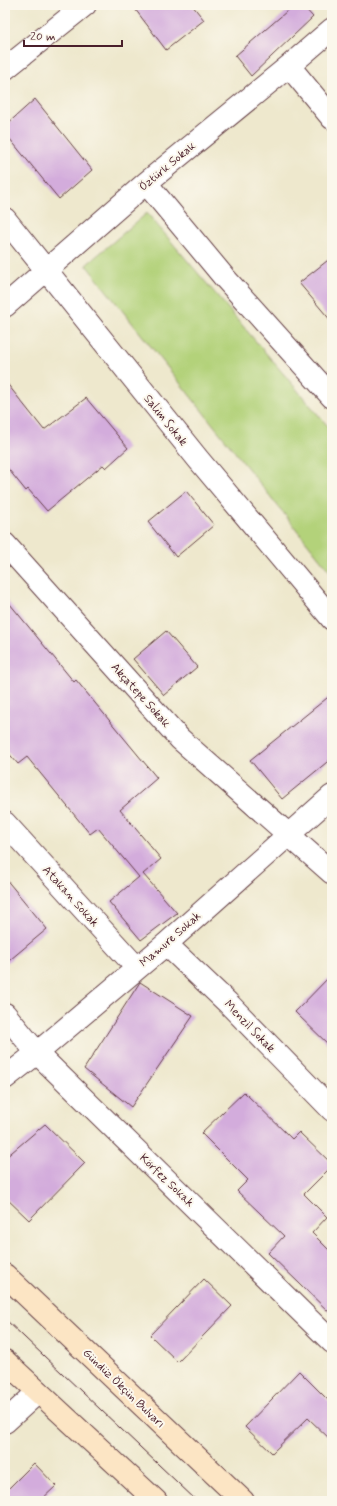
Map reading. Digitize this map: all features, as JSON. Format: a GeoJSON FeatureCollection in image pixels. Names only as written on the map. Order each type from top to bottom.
{"type":"FeatureCollection","features":[{"type":"Feature","properties":{"kind":"street"},"geometry":{"type":"LineString","coordinates":[[5,69],[85,5]]}},
{"type":"Feature","properties":{"kind":"street","name":"Öztürk Sokak"},"geometry":{"type":"LineString","coordinates":[[5,306],[146,183],[332,29]]}},
{"type":"Feature","properties":{"kind":"street"},"geometry":{"type":"LineString","coordinates":[[289,66],[332,118]]}},
{"type":"Feature","properties":{"kind":"street"},"geometry":{"type":"LineString","coordinates":[[146,183],[224,277],[332,397]]}},
{"type":"Feature","properties":{"kind":"street","name":"Salim Sokak"},"geometry":{"type":"LineString","coordinates":[[5,219],[198,459],[332,619]]}},
{"type":"Feature","properties":{"kind":"street","name":"Akçatepe Sokak"},"geometry":{"type":"LineString","coordinates":[[5,544],[180,739],[332,873]]}},
{"type":"Feature","properties":{"kind":"street","name":"Mamure Sokak"},"geometry":{"type":"LineString","coordinates":[[5,1078],[38,1053],[166,944],[332,796]]}},
{"type":"Feature","properties":{"kind":"street","name":"Atakan Sokak"},"geometry":{"type":"LineString","coordinates":[[5,823],[137,968]]}},
{"type":"Feature","properties":{"kind":"street","name":"Menzil Sokak"},"geometry":{"type":"LineString","coordinates":[[166,944],[228,1003],[332,1110]]}},
{"type":"Feature","properties":{"kind":"street","name":"Körfez Sokak"},"geometry":{"type":"LineString","coordinates":[[5,1014],[38,1053],[332,1342]]}},
{"type":"Feature","properties":{"kind":"street","name":"Gündüz Ökçün Bulvarı"},"geometry":{"type":"LineString","coordinates":[[5,1275],[243,1501]]}},
{"type":"Feature","properties":{"kind":"street"},"geometry":{"type":"LineString","coordinates":[[5,1361],[156,1501]]}},
{"type":"Feature","properties":{"kind":"street"},"geometry":{"type":"LineString","coordinates":[[5,1422],[38,1392]]}},
{"type":"Feature","properties":{"kind":"green space"},"geometry":{"type":"Polygon","coordinates":[[[147,213],[332,431],[332,574],[86,265],[147,213]]]}},
{"type":"Feature","properties":{"kind":"building"},"geometry":{"type":"Polygon","coordinates":[[[132,5],[192,5],[204,20],[166,50],[132,5]]]}},
{"type":"Feature","properties":{"kind":"building"},"geometry":{"type":"Polygon","coordinates":[[[294,5],[302,5],[313,17],[251,76],[235,56],[294,5]]]}},
{"type":"Feature","properties":{"kind":"building"},"geometry":{"type":"Polygon","coordinates":[[[35,99],[92,170],[59,199],[5,133],[5,126],[35,99]]]}},
{"type":"Feature","properties":{"kind":"building"},"geometry":{"type":"Polygon","coordinates":[[[332,257],[332,322],[299,283],[332,257]]]}},
{"type":"Feature","properties":{"kind":"building"},"geometry":{"type":"Polygon","coordinates":[[[5,381],[44,430],[86,398],[128,448],[106,468],[103,465],[47,511],[28,489],[26,491],[5,465],[5,381]]]}},
{"type":"Feature","properties":{"kind":"building"},"geometry":{"type":"Polygon","coordinates":[[[186,491],[214,525],[176,557],[148,522],[186,491]]]}},
{"type":"Feature","properties":{"kind":"building"},"geometry":{"type":"Polygon","coordinates":[[[5,598],[74,682],[76,680],[157,778],[120,810],[161,859],[143,874],[177,913],[141,940],[109,902],[139,877],[98,828],[90,834],[27,757],[18,764],[5,749],[5,598]]]}},
{"type":"Feature","properties":{"kind":"building"},"geometry":{"type":"Polygon","coordinates":[[[166,631],[197,667],[164,695],[133,659],[166,631]]]}},
{"type":"Feature","properties":{"kind":"building"},"geometry":{"type":"Polygon","coordinates":[[[332,694],[332,758],[282,799],[250,760],[332,694]]]}},
{"type":"Feature","properties":{"kind":"building"},"geometry":{"type":"Polygon","coordinates":[[[5,878],[47,929],[5,964],[5,878]]]}},
{"type":"Feature","properties":{"kind":"building"},"geometry":{"type":"Polygon","coordinates":[[[332,974],[332,1048],[295,1012],[332,974]]]}},
{"type":"Feature","properties":{"kind":"building"},"geometry":{"type":"Polygon","coordinates":[[[140,982],[193,1016],[131,1107],[84,1069],[140,982]]]}},
{"type":"Feature","properties":{"kind":"building"},"geometry":{"type":"Polygon","coordinates":[[[244,1092],[292,1139],[299,1132],[332,1164],[332,1166],[304,1194],[327,1217],[312,1233],[332,1253],[332,1315],[268,1253],[284,1236],[237,1191],[248,1180],[201,1133],[244,1092]]]}},
{"type":"Feature","properties":{"kind":"building"},"geometry":{"type":"Polygon","coordinates":[[[45,1124],[85,1163],[29,1220],[5,1197],[5,1158],[45,1124]]]}},
{"type":"Feature","properties":{"kind":"building"},"geometry":{"type":"Polygon","coordinates":[[[204,1279],[232,1306],[178,1362],[150,1335],[204,1279]]]}},
{"type":"Feature","properties":{"kind":"building"},"geometry":{"type":"Polygon","coordinates":[[[299,1371],[332,1404],[332,1441],[308,1418],[272,1453],[245,1427],[299,1371]]]}},
{"type":"Feature","properties":{"kind":"building"},"geometry":{"type":"Polygon","coordinates":[[[34,1463],[56,1486],[40,1501],[5,1501],[5,1492],[34,1463]]]}},
{"type":"Feature","properties":{"kind":"tram line"},"geometry":{"type":"LineString","coordinates":[[5,1319],[197,1501]]}}]}
